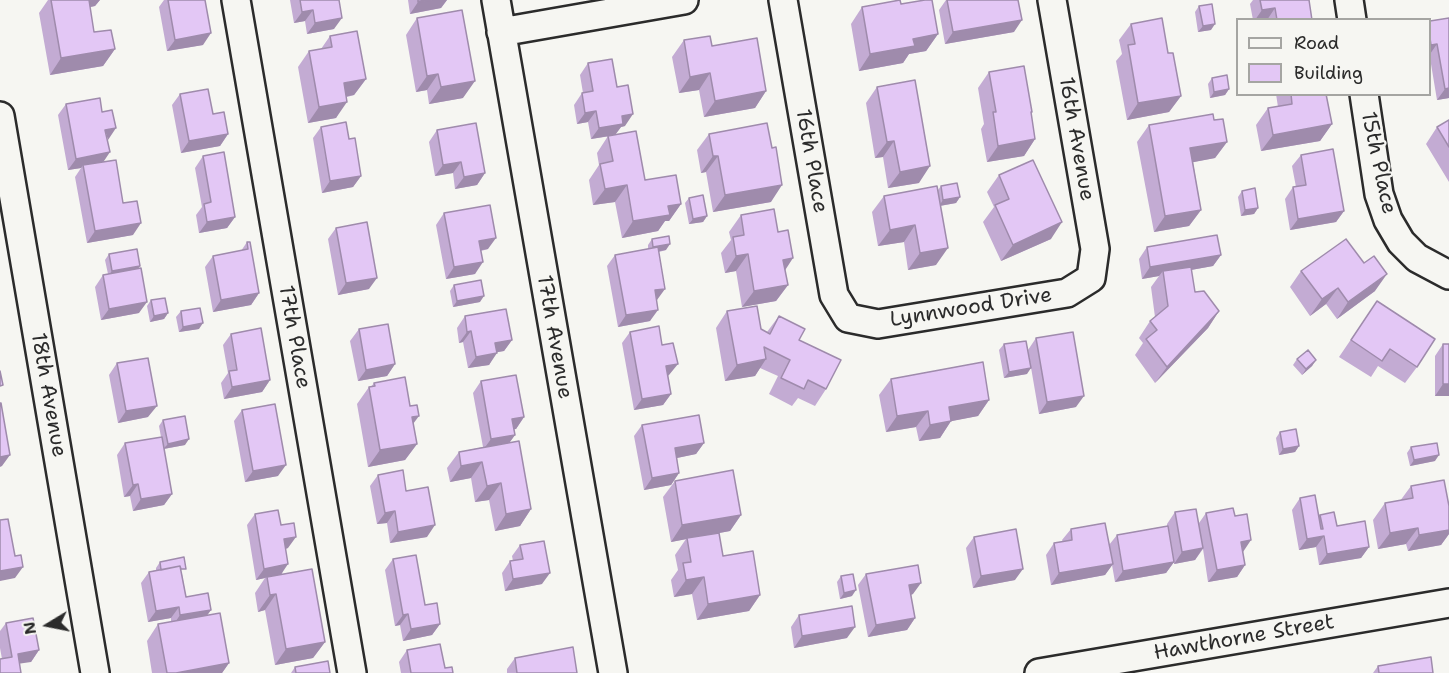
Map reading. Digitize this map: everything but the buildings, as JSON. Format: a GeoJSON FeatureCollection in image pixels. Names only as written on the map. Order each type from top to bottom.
{"type":"FeatureCollection","features":[{"type":"Feature","properties":{"kind":"street","name":"17th Place"},"geometry":{"type":"LineString","coordinates":[[236,0],[352,673]]}},
{"type":"Feature","properties":{"kind":"street","name":"17th Avenue"},"geometry":{"type":"LineString","coordinates":[[496,0],[613,673]]}},
{"type":"Feature","properties":{"kind":"street"},"geometry":{"type":"LineString","coordinates":[[501,32],[684,0]]}},
{"type":"Feature","properties":{"kind":"street","name":"16th Place"},"geometry":{"type":"LineString","coordinates":[[783,0],[834,295],[848,318]]}},
{"type":"Feature","properties":{"kind":"street","name":"16th Avenue"},"geometry":{"type":"LineString","coordinates":[[1052,0],[1095,249],[1091,278]]}},
{"type":"Feature","properties":{"kind":"street"},"geometry":{"type":"LineString","coordinates":[[1349,0],[1352,18]]}},
{"type":"Feature","properties":{"kind":"street","name":"15th Place"},"geometry":{"type":"LineString","coordinates":[[1364,96],[1379,194],[1388,220],[1401,242],[1417,258],[1449,275]]}},
{"type":"Feature","properties":{"kind":"street","name":"18th Avenue"},"geometry":{"type":"LineString","coordinates":[[0,116],[95,673]]}},
{"type":"Feature","properties":{"kind":"street","name":"Lynnwood Drive"},"geometry":{"type":"LineString","coordinates":[[848,318],[878,324],[1067,293],[1091,278]]}},
{"type":"Feature","properties":{"kind":"street","name":"Hawthorne Street"},"geometry":{"type":"LineString","coordinates":[[1039,673],[1449,603]]}}]}
